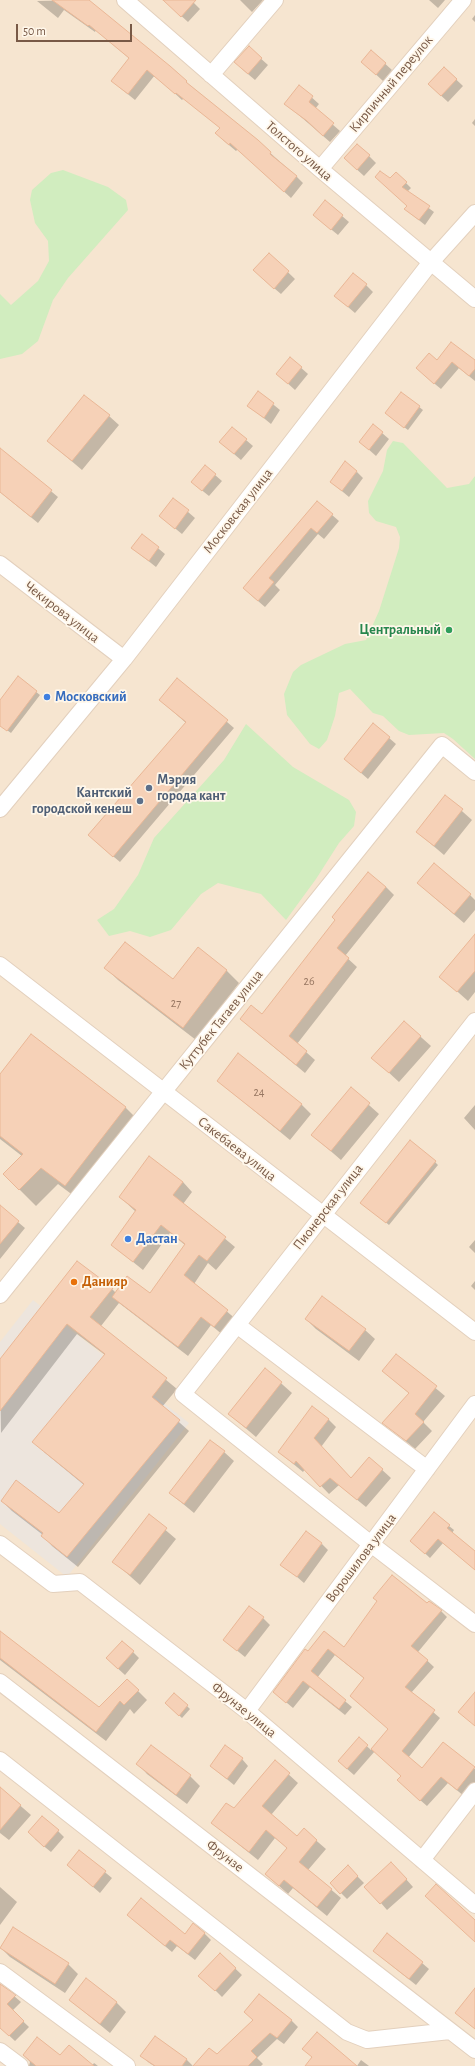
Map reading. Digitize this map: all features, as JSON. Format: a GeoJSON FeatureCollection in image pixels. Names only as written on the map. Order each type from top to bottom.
{"type":"FeatureCollection","features":[{"type":"Feature","properties":{"kind":"street","name":"Толстого улица"},"geometry":{"type":"LineString","coordinates":[[125,0],[475,299]]}},
{"type":"Feature","properties":{"kind":"street"},"geometry":{"type":"LineString","coordinates":[[211,75],[275,0]]}},
{"type":"Feature","properties":{"kind":"street","name":"Кирпичный переулок"},"geometry":{"type":"LineString","coordinates":[[320,168],[463,0]]}},
{"type":"Feature","properties":{"kind":"street","name":"Московская улица"},"geometry":{"type":"LineString","coordinates":[[0,809],[124,659],[431,262],[475,213]]}},
{"type":"Feature","properties":{"kind":"street","name":"Чекирова улица"},"geometry":{"type":"LineString","coordinates":[[0,564],[124,659]]}},
{"type":"Feature","properties":{"kind":"street","name":"Куттубек Тагаев улица"},"geometry":{"type":"LineString","coordinates":[[0,1296],[442,745],[475,772]]}},
{"type":"Feature","properties":{"kind":"street","name":"Сакебаева улица"},"geometry":{"type":"LineString","coordinates":[[0,966],[475,1332]]}},
{"type":"Feature","properties":{"kind":"street","name":"Пионерская улица"},"geometry":{"type":"LineString","coordinates":[[371,1544],[183,1394],[322,1214],[470,1038],[475,1021]]}},
{"type":"Feature","properties":{"kind":"street"},"geometry":{"type":"LineString","coordinates":[[237,1325],[427,1469]]}},
{"type":"Feature","properties":{"kind":"street","name":"Ворошилова улица"},"geometry":{"type":"LineString","coordinates":[[247,1711],[475,1404]]}},
{"type":"Feature","properties":{"kind":"street","name":"Фрунзе улица"},"geometry":{"type":"LineString","coordinates":[[0,1544],[52,1584],[80,1582],[247,1711],[475,1905]]}},
{"type":"Feature","properties":{"kind":"street"},"geometry":{"type":"LineString","coordinates":[[371,1544],[475,1624]]}},
{"type":"Feature","properties":{"kind":"street","name":"Фрунзе"},"geometry":{"type":"LineString","coordinates":[[0,1682],[475,2050]]}},
{"type":"Feature","properties":{"kind":"street"},"geometry":{"type":"LineString","coordinates":[[0,1760],[346,2032],[366,2040],[450,2031]]}},
{"type":"Feature","properties":{"kind":"street"},"geometry":{"type":"LineString","coordinates":[[422,1860],[475,1791]]}},
{"type":"Feature","properties":{"kind":"street"},"geometry":{"type":"LineString","coordinates":[[0,1972],[126,2066]]}},
{"type":"Feature","properties":{"kind":"street"},"geometry":{"type":"LineString","coordinates":[[0,2051],[20,2066]]}},
{"type":"Feature","properties":{"kind":"shaded area"},"geometry":{"type":"Polygon","coordinates":[[[0,0],[475,0],[475,2066],[0,2066],[0,0]]]}},
{"type":"Feature","properties":{"kind":"shaded area"},"geometry":{"type":"Polygon","coordinates":[[[33,1300],[189,1423],[67,1577],[0,1524],[0,1342],[33,1300]]]}},
{"type":"Feature","properties":{"kind":"green space"},"geometry":{"type":"Polygon","coordinates":[[[63,170],[108,187],[126,200],[128,210],[68,278],[53,300],[38,341],[22,354],[0,359],[0,294],[11,305],[38,281],[49,261],[48,241],[35,223],[30,200],[32,190],[51,173],[63,170]]]}},
{"type":"Feature","properties":{"kind":"green space"},"geometry":{"type":"Polygon","coordinates":[[[393,441],[403,443],[447,488],[469,484],[475,476],[475,759],[444,733],[409,735],[399,731],[383,716],[373,713],[350,689],[339,693],[335,716],[327,740],[319,749],[310,744],[287,715],[284,694],[293,672],[301,665],[345,644],[366,640],[379,611],[399,548],[400,537],[396,527],[376,521],[369,513],[368,501],[383,471],[387,450],[393,441]]]}},
{"type":"Feature","properties":{"kind":"green space"},"geometry":{"type":"Polygon","coordinates":[[[246,724],[293,767],[349,800],[356,812],[354,826],[339,843],[316,879],[286,920],[261,894],[218,883],[201,894],[171,930],[150,937],[130,931],[109,936],[97,920],[114,909],[138,875],[154,838],[224,760],[246,724]]]}},
{"type":"Feature","properties":{"kind":"building"},"geometry":{"type":"Polygon","coordinates":[[[52,0],[89,0],[170,66],[187,81],[186,82],[258,140],[271,152],[270,154],[297,176],[284,192],[230,143],[229,145],[215,133],[220,128],[176,93],[175,94],[147,70],[128,94],[111,81],[129,58],[89,25],[88,26],[52,0]]]}},
{"type":"Feature","properties":{"kind":"building"},"geometry":{"type":"Polygon","coordinates":[[[163,0],[196,0],[181,17],[163,0]]]}},
{"type":"Feature","properties":{"kind":"building"},"geometry":{"type":"Polygon","coordinates":[[[249,46],[262,58],[248,74],[234,62],[249,46]]]}},
{"type":"Feature","properties":{"kind":"building"},"geometry":{"type":"Polygon","coordinates":[[[371,50],[386,63],[376,75],[361,62],[371,50]]]}},
{"type":"Feature","properties":{"kind":"building"},"geometry":{"type":"Polygon","coordinates":[[[444,67],[457,79],[441,96],[428,84],[444,67]]]}},
{"type":"Feature","properties":{"kind":"building"},"geometry":{"type":"Polygon","coordinates":[[[299,85],[313,96],[309,102],[334,123],[323,136],[307,121],[284,104],[299,85]]]}},
{"type":"Feature","properties":{"kind":"building"},"geometry":{"type":"Polygon","coordinates":[[[357,144],[370,155],[357,170],[344,158],[357,144]]]}},
{"type":"Feature","properties":{"kind":"building"},"geometry":{"type":"Polygon","coordinates":[[[380,171],[390,178],[396,172],[407,182],[402,187],[430,206],[419,220],[404,209],[407,206],[375,177],[380,171]]]}},
{"type":"Feature","properties":{"kind":"building"},"geometry":{"type":"Polygon","coordinates":[[[325,200],[343,215],[331,230],[313,215],[325,200]]]}},
{"type":"Feature","properties":{"kind":"building"},"geometry":{"type":"Polygon","coordinates":[[[269,253],[289,271],[274,289],[253,270],[269,253]]]}},
{"type":"Feature","properties":{"kind":"building"},"geometry":{"type":"Polygon","coordinates":[[[353,273],[367,284],[348,307],[334,296],[353,273]]]}},
{"type":"Feature","properties":{"kind":"building"},"geometry":{"type":"Polygon","coordinates":[[[451,342],[475,360],[475,369],[469,376],[452,362],[434,384],[416,368],[429,353],[437,360],[451,342]]]}},
{"type":"Feature","properties":{"kind":"building"},"geometry":{"type":"Polygon","coordinates":[[[290,357],[302,367],[288,384],[276,374],[290,357]]]}},
{"type":"Feature","properties":{"kind":"building"},"geometry":{"type":"Polygon","coordinates":[[[258,391],[274,403],[264,418],[247,406],[258,391]]]}},
{"type":"Feature","properties":{"kind":"building"},"geometry":{"type":"Polygon","coordinates":[[[401,392],[420,406],[404,428],[385,413],[401,392]]]}},
{"type":"Feature","properties":{"kind":"building"},"geometry":{"type":"Polygon","coordinates":[[[84,395],[110,415],[72,461],[47,441],[84,395]]]}},
{"type":"Feature","properties":{"kind":"building"},"geometry":{"type":"Polygon","coordinates":[[[373,424],[383,432],[369,450],[359,442],[373,424]]]}},
{"type":"Feature","properties":{"kind":"building"},"geometry":{"type":"Polygon","coordinates":[[[232,427],[247,439],[234,454],[219,442],[232,427]]]}},
{"type":"Feature","properties":{"kind":"building"},"geometry":{"type":"Polygon","coordinates":[[[0,448],[52,490],[31,517],[0,492],[0,448]]]}},
{"type":"Feature","properties":{"kind":"building"},"geometry":{"type":"Polygon","coordinates":[[[345,461],[357,471],[342,491],[330,482],[345,461]]]}},
{"type":"Feature","properties":{"kind":"building"},"geometry":{"type":"Polygon","coordinates":[[[205,465],[216,474],[202,491],[191,482],[205,465]]]}},
{"type":"Feature","properties":{"kind":"building"},"geometry":{"type":"Polygon","coordinates":[[[173,498],[189,510],[175,529],[159,516],[173,498]]]}},
{"type":"Feature","properties":{"kind":"building"},"geometry":{"type":"Polygon","coordinates":[[[317,501],[333,514],[317,533],[311,528],[269,578],[274,582],[258,601],[243,588],[317,501]]]}},
{"type":"Feature","properties":{"kind":"building"},"geometry":{"type":"Polygon","coordinates":[[[142,534],[159,547],[149,561],[131,548],[142,534]]]}},
{"type":"Feature","properties":{"kind":"building"},"geometry":{"type":"Polygon","coordinates":[[[18,676],[37,691],[7,731],[0,726],[0,700],[18,676]]]}},
{"type":"Feature","properties":{"kind":"building"},"geometry":{"type":"Polygon","coordinates":[[[177,678],[228,720],[113,857],[88,835],[186,722],[159,700],[177,678]]]}},
{"type":"Feature","properties":{"kind":"building"},"geometry":{"type":"Polygon","coordinates":[[[373,723],[390,737],[361,773],[344,759],[373,723]]]}},
{"type":"Feature","properties":{"kind":"building"},"geometry":{"type":"Polygon","coordinates":[[[445,795],[463,809],[434,846],[416,832],[445,795]]]}},
{"type":"Feature","properties":{"kind":"building"},"geometry":{"type":"Polygon","coordinates":[[[434,863],[471,894],[454,914],[417,883],[434,863]]]}},
{"type":"Feature","properties":{"kind":"building"},"geometry":{"type":"Polygon","coordinates":[[[368,872],[386,887],[337,948],[349,958],[289,1036],[307,1051],[296,1065],[240,1019],[251,1005],[262,1014],[335,920],[332,917],[368,872]]]}},
{"type":"Feature","properties":{"kind":"building"},"geometry":{"type":"Polygon","coordinates":[[[475,934],[475,971],[457,992],[439,977],[475,934]]]}},
{"type":"Feature","properties":{"kind":"building"},"geometry":{"type":"Polygon","coordinates":[[[125,942],[173,979],[198,947],[227,970],[183,1028],[104,968],[125,942]]]}},
{"type":"Feature","properties":{"kind":"building"},"geometry":{"type":"Polygon","coordinates":[[[404,1021],[421,1036],[389,1073],[371,1058],[404,1021]]]}},
{"type":"Feature","properties":{"kind":"building"},"geometry":{"type":"Polygon","coordinates":[[[31,1034],[126,1107],[65,1186],[41,1168],[19,1190],[3,1174],[23,1154],[0,1136],[0,1074],[31,1034]]]}},
{"type":"Feature","properties":{"kind":"building"},"geometry":{"type":"Polygon","coordinates":[[[238,1053],[302,1104],[280,1131],[217,1081],[238,1053]]]}},
{"type":"Feature","properties":{"kind":"building"},"geometry":{"type":"Polygon","coordinates":[[[351,1087],[370,1103],[331,1151],[311,1135],[351,1087]]]}},
{"type":"Feature","properties":{"kind":"building"},"geometry":{"type":"Polygon","coordinates":[[[410,1140],[436,1161],[386,1223],[360,1203],[410,1140]]]}},
{"type":"Feature","properties":{"kind":"building"},"geometry":{"type":"Polygon","coordinates":[[[149,1156],[183,1182],[173,1195],[226,1237],[207,1261],[199,1255],[184,1275],[228,1310],[214,1327],[201,1317],[178,1347],[112,1297],[127,1276],[150,1293],[185,1244],[161,1225],[133,1262],[111,1245],[136,1210],[119,1197],[149,1156]]]}},
{"type":"Feature","properties":{"kind":"building"},"geometry":{"type":"Polygon","coordinates":[[[0,1205],[19,1221],[0,1244],[0,1205]]]}},
{"type":"Feature","properties":{"kind":"building"},"geometry":{"type":"Polygon","coordinates":[[[77,1261],[113,1288],[90,1317],[167,1378],[152,1397],[180,1420],[67,1557],[41,1536],[43,1533],[1,1501],[16,1480],[59,1513],[84,1484],[32,1442],[105,1354],[67,1324],[0,1411],[0,1359],[77,1261]]]}},
{"type":"Feature","properties":{"kind":"building"},"geometry":{"type":"Polygon","coordinates":[[[322,1296],[366,1329],[349,1351],[305,1319],[322,1296]]]}},
{"type":"Feature","properties":{"kind":"building"},"geometry":{"type":"Polygon","coordinates":[[[396,1354],[437,1386],[415,1414],[424,1422],[406,1441],[382,1423],[409,1393],[382,1371],[396,1354]]]}},
{"type":"Feature","properties":{"kind":"building"},"geometry":{"type":"Polygon","coordinates":[[[265,1368],[282,1382],[246,1428],[228,1414],[265,1368]]]}},
{"type":"Feature","properties":{"kind":"building"},"geometry":{"type":"Polygon","coordinates":[[[312,1406],[329,1419],[314,1438],[351,1478],[369,1457],[383,1469],[357,1500],[330,1478],[320,1487],[296,1461],[294,1464],[278,1452],[312,1406]]]}},
{"type":"Feature","properties":{"kind":"building"},"geometry":{"type":"Polygon","coordinates":[[[210,1440],[225,1451],[184,1504],[169,1493],[210,1440]]]}},
{"type":"Feature","properties":{"kind":"building"},"geometry":{"type":"Polygon","coordinates":[[[434,1512],[450,1525],[447,1528],[475,1551],[475,1570],[438,1539],[425,1554],[410,1541],[434,1512]]]}},
{"type":"Feature","properties":{"kind":"building"},"geometry":{"type":"Polygon","coordinates":[[[149,1514],[167,1528],[130,1575],[112,1562],[149,1514]]]}},
{"type":"Feature","properties":{"kind":"building"},"geometry":{"type":"Polygon","coordinates":[[[306,1531],[322,1543],[297,1577],[280,1565],[306,1531]]]}},
{"type":"Feature","properties":{"kind":"building"},"geometry":{"type":"Polygon","coordinates":[[[392,1575],[427,1603],[429,1601],[442,1610],[411,1646],[428,1660],[405,1687],[435,1710],[402,1751],[422,1768],[443,1742],[475,1767],[457,1790],[441,1777],[420,1801],[397,1780],[401,1776],[371,1749],[388,1729],[350,1696],[364,1678],[328,1649],[311,1671],[346,1700],[339,1709],[303,1681],[286,1703],[273,1692],[305,1649],[308,1651],[324,1631],[344,1647],[377,1601],[373,1598],[392,1575]]]}},
{"type":"Feature","properties":{"kind":"building"},"geometry":{"type":"Polygon","coordinates":[[[249,1606],[264,1617],[237,1651],[223,1640],[249,1606]]]}},
{"type":"Feature","properties":{"kind":"building"},"geometry":{"type":"Polygon","coordinates":[[[0,1631],[99,1707],[127,1679],[139,1690],[124,1705],[120,1701],[96,1732],[0,1658],[0,1631]]]}},
{"type":"Feature","properties":{"kind":"building"},"geometry":{"type":"Polygon","coordinates":[[[122,1641],[134,1651],[118,1669],[106,1658],[122,1641]]]}},
{"type":"Feature","properties":{"kind":"building"},"geometry":{"type":"Polygon","coordinates":[[[475,1692],[475,1726],[458,1712],[475,1692]]]}},
{"type":"Feature","properties":{"kind":"building"},"geometry":{"type":"Polygon","coordinates":[[[174,1693],[188,1705],[179,1716],[165,1703],[174,1693]]]}},
{"type":"Feature","properties":{"kind":"building"},"geometry":{"type":"Polygon","coordinates":[[[359,1737],[368,1745],[347,1769],[338,1761],[359,1737]]]}},
{"type":"Feature","properties":{"kind":"building"},"geometry":{"type":"Polygon","coordinates":[[[151,1745],[191,1775],[176,1795],[136,1764],[151,1745]]]}},
{"type":"Feature","properties":{"kind":"building"},"geometry":{"type":"Polygon","coordinates":[[[225,1745],[243,1758],[227,1779],[210,1766],[225,1745]]]}},
{"type":"Feature","properties":{"kind":"building"},"geometry":{"type":"Polygon","coordinates":[[[275,1760],[290,1773],[262,1806],[297,1836],[304,1828],[317,1840],[299,1862],[332,1889],[317,1907],[284,1880],[279,1886],[265,1874],[287,1848],[266,1830],[249,1852],[211,1823],[226,1803],[234,1808],[275,1760]]]}},
{"type":"Feature","properties":{"kind":"building"},"geometry":{"type":"Polygon","coordinates":[[[0,1787],[21,1805],[0,1830],[0,1787]]]}},
{"type":"Feature","properties":{"kind":"building"},"geometry":{"type":"Polygon","coordinates":[[[42,1816],[59,1830],[44,1847],[28,1832],[42,1816]]]}},
{"type":"Feature","properties":{"kind":"building"},"geometry":{"type":"Polygon","coordinates":[[[79,1850],[106,1871],[93,1887],[67,1865],[79,1850]]]}},
{"type":"Feature","properties":{"kind":"building"},"geometry":{"type":"Polygon","coordinates":[[[391,1862],[407,1879],[380,1904],[364,1887],[391,1862]]]}},
{"type":"Feature","properties":{"kind":"building"},"geometry":{"type":"Polygon","coordinates":[[[348,1865],[358,1876],[340,1894],[330,1883],[348,1865]]]}},
{"type":"Feature","properties":{"kind":"building"},"geometry":{"type":"Polygon","coordinates":[[[436,1884],[475,1920],[475,1942],[425,1896],[436,1884]]]}},
{"type":"Feature","properties":{"kind":"building"},"geometry":{"type":"Polygon","coordinates":[[[141,1898],[185,1934],[193,1923],[205,1933],[188,1954],[170,1940],[165,1946],[127,1915],[141,1898]]]}},
{"type":"Feature","properties":{"kind":"building"},"geometry":{"type":"Polygon","coordinates":[[[13,1927],[69,1963],[55,1984],[0,1948],[13,1927]]]}},
{"type":"Feature","properties":{"kind":"building"},"geometry":{"type":"Polygon","coordinates":[[[387,1933],[423,1962],[409,1979],[373,1951],[387,1933]]]}},
{"type":"Feature","properties":{"kind":"building"},"geometry":{"type":"Polygon","coordinates":[[[220,1953],[236,1968],[215,1991],[198,1976],[220,1953]]]}},
{"type":"Feature","properties":{"kind":"building"},"geometry":{"type":"Polygon","coordinates":[[[86,1978],[117,2002],[100,2024],[69,2000],[86,1978]]]}},
{"type":"Feature","properties":{"kind":"building"},"geometry":{"type":"Polygon","coordinates":[[[0,1984],[16,1995],[7,2004],[24,2021],[9,2036],[0,2028],[0,1984]]]}},
{"type":"Feature","properties":{"kind":"building"},"geometry":{"type":"Polygon","coordinates":[[[475,1988],[475,2029],[455,2013],[475,1988]]]}},
{"type":"Feature","properties":{"kind":"building"},"geometry":{"type":"Polygon","coordinates":[[[259,1994],[292,2020],[277,2038],[270,2033],[251,2051],[257,2057],[248,2066],[193,2066],[209,2048],[217,2054],[253,2020],[244,2012],[259,1994]]]}},
{"type":"Feature","properties":{"kind":"building"},"geometry":{"type":"Polygon","coordinates":[[[317,2032],[357,2066],[305,2066],[312,2057],[302,2049],[317,2032]]]}},
{"type":"Feature","properties":{"kind":"building"},"geometry":{"type":"Polygon","coordinates":[[[155,2036],[187,2059],[182,2066],[155,2066],[140,2056],[155,2036]]]}},
{"type":"Feature","properties":{"kind":"building"},"geometry":{"type":"Polygon","coordinates":[[[37,2037],[60,2055],[69,2045],[94,2066],[36,2066],[23,2055],[37,2037]]]}},
{"type":"Feature","properties":{"kind":"place","name":"Центральный"},"geometry":{"type":"Point","coordinates":[449,630]}},
{"type":"Feature","properties":{"kind":"place","name":"Московский"},"geometry":{"type":"Point","coordinates":[47,697]}},
{"type":"Feature","properties":{"kind":"place","name":"Мэрия города кант"},"geometry":{"type":"Point","coordinates":[149,788]}},
{"type":"Feature","properties":{"kind":"place","name":"Кантский городской кенеш"},"geometry":{"type":"Point","coordinates":[140,801]}},
{"type":"Feature","properties":{"kind":"place","name":"Дастан"},"geometry":{"type":"Point","coordinates":[128,1239]}},
{"type":"Feature","properties":{"kind":"place","name":"Данияр"},"geometry":{"type":"Point","coordinates":[74,1282]}}]}
